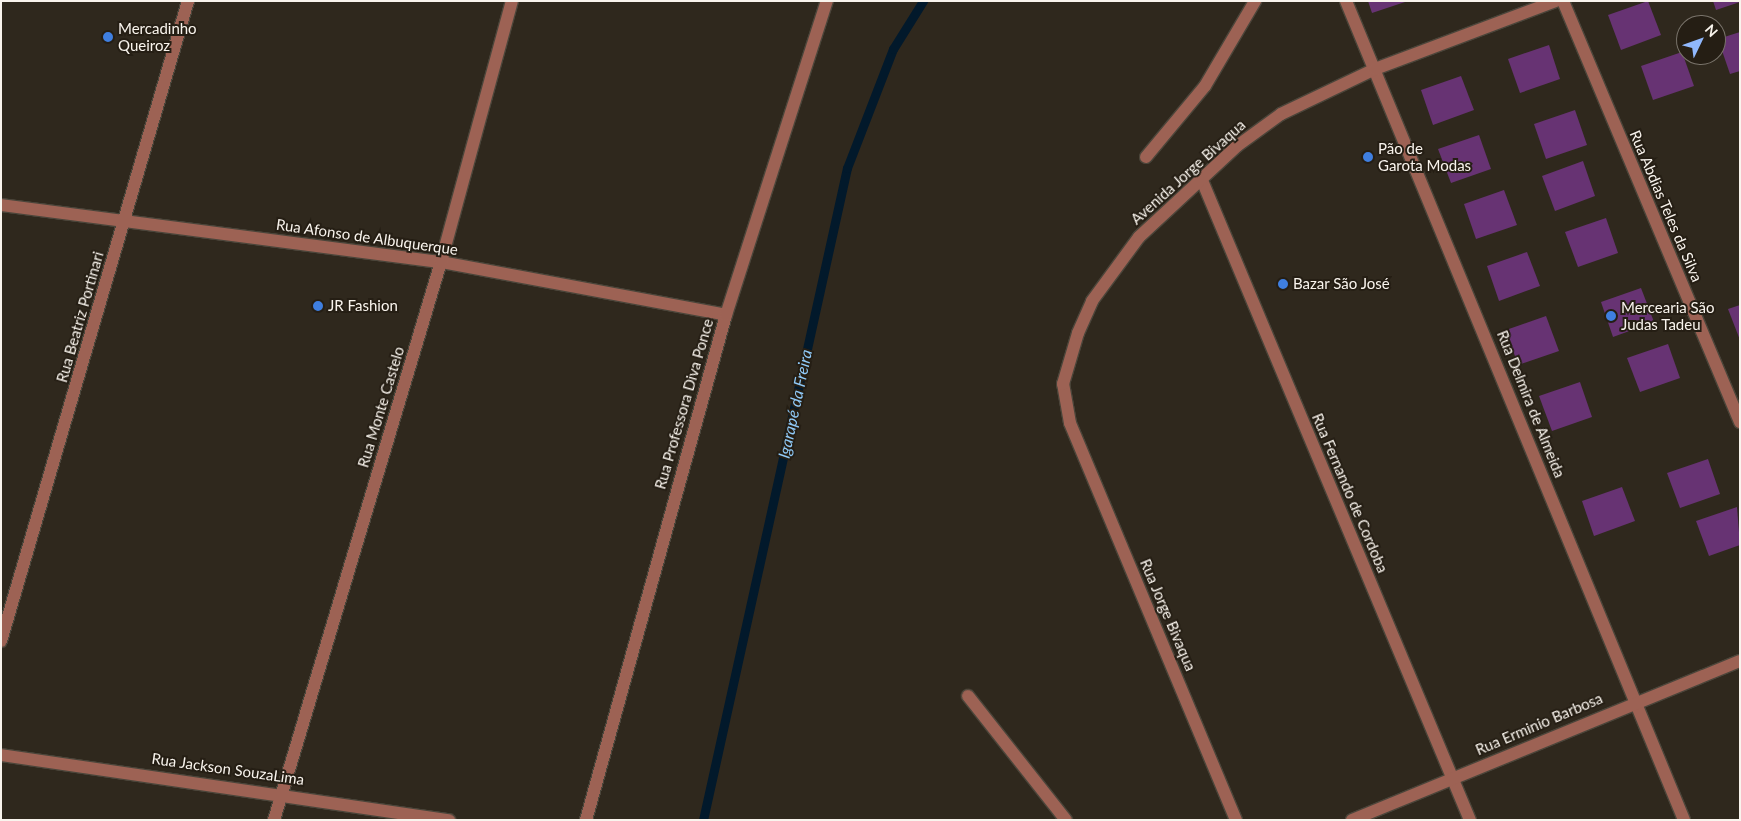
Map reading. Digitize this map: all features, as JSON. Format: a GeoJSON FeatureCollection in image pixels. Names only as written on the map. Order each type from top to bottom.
{"type":"FeatureCollection","features":[{"type":"Feature","properties":{"kind":"street","name":"Rua Beatriz Portinari"},"geometry":{"type":"LineString","coordinates":[[1,641],[188,1]]}},
{"type":"Feature","properties":{"kind":"street","name":"Rua Monte Castelo"},"geometry":{"type":"LineString","coordinates":[[274,820],[441,262],[512,1]]}},
{"type":"Feature","properties":{"kind":"street","name":"Rua Professora Diva Ponce"},"geometry":{"type":"LineString","coordinates":[[586,820],[726,315],[827,1]]}},
{"type":"Feature","properties":{"kind":"street"},"geometry":{"type":"LineString","coordinates":[[1146,157],[1205,86],[1255,1]]}},
{"type":"Feature","properties":{"kind":"street","name":"Rua Delmira de Almeida"},"geometry":{"type":"LineString","coordinates":[[1346,1],[1684,820]]}},
{"type":"Feature","properties":{"kind":"street","name":"Avenida Jorge Bivaqua"},"geometry":{"type":"LineString","coordinates":[[1070,423],[1063,384],[1092,301],[1139,237],[1201,178],[1281,114],[1375,69],[1556,1]]}},
{"type":"Feature","properties":{"kind":"street","name":"Rua Abdias Teles da Silva"},"geometry":{"type":"LineString","coordinates":[[1563,1],[1740,422]]}},
{"type":"Feature","properties":{"kind":"street","name":"Rua Fernando de Cordoba"},"geometry":{"type":"LineString","coordinates":[[1201,178],[1470,820]]}},
{"type":"Feature","properties":{"kind":"street","name":"Rua Afonso de Albuquerque"},"geometry":{"type":"LineString","coordinates":[[1,205],[441,262],[726,315]]}},
{"type":"Feature","properties":{"kind":"street","name":"Rua Jorge Bivaqua"},"geometry":{"type":"LineString","coordinates":[[1070,423],[1236,820]]}},
{"type":"Feature","properties":{"kind":"street","name":"Rua Erminio Barbosa"},"geometry":{"type":"LineString","coordinates":[[1352,820],[1636,701],[1740,660]]}},
{"type":"Feature","properties":{"kind":"street"},"geometry":{"type":"LineString","coordinates":[[968,696],[1066,820]]}},
{"type":"Feature","properties":{"kind":"street","name":"Rua Jackson SouzaLima"},"geometry":{"type":"LineString","coordinates":[[1,756],[282,792],[449,820]]}},
{"type":"Feature","properties":{"kind":"building"},"geometry":{"type":"Polygon","coordinates":[[[1368,1],[1405,1],[1405,2],[1372,13],[1368,1]]]}},
{"type":"Feature","properties":{"kind":"building"},"geometry":{"type":"Polygon","coordinates":[[[1648,1],[1661,35],[1621,50],[1608,15],[1648,1]]]}},
{"type":"Feature","properties":{"kind":"building"},"geometry":{"type":"Polygon","coordinates":[[[1713,1],[1740,1],[1740,2],[1716,10],[1713,1]]]}},
{"type":"Feature","properties":{"kind":"building"},"geometry":{"type":"Polygon","coordinates":[[[1740,32],[1740,71],[1730,74],[1726,62],[1726,36],[1740,32]]]}},
{"type":"Feature","properties":{"kind":"building"},"geometry":{"type":"Polygon","coordinates":[[[1549,45],[1560,79],[1520,93],[1508,59],[1549,45]]]}},
{"type":"Feature","properties":{"kind":"building"},"geometry":{"type":"Polygon","coordinates":[[[1676,54],[1676,65],[1687,65],[1694,86],[1653,100],[1641,66],[1676,54]]]}},
{"type":"Feature","properties":{"kind":"building"},"geometry":{"type":"Polygon","coordinates":[[[1461,76],[1474,110],[1433,125],[1421,90],[1461,76]]]}},
{"type":"Feature","properties":{"kind":"building"},"geometry":{"type":"Polygon","coordinates":[[[1575,110],[1587,145],[1546,159],[1534,124],[1575,110]]]}},
{"type":"Feature","properties":{"kind":"building"},"geometry":{"type":"Polygon","coordinates":[[[1479,135],[1491,169],[1451,183],[1438,149],[1479,135]]]}},
{"type":"Feature","properties":{"kind":"building"},"geometry":{"type":"Polygon","coordinates":[[[1583,161],[1595,196],[1555,211],[1542,176],[1583,161]]]}},
{"type":"Feature","properties":{"kind":"building"},"geometry":{"type":"Polygon","coordinates":[[[1504,190],[1517,225],[1476,239],[1464,204],[1504,190]]]}},
{"type":"Feature","properties":{"kind":"building"},"geometry":{"type":"Polygon","coordinates":[[[1606,218],[1618,253],[1578,267],[1565,232],[1606,218]]]}},
{"type":"Feature","properties":{"kind":"building"},"geometry":{"type":"Polygon","coordinates":[[[1527,252],[1540,286],[1499,301],[1487,266],[1527,252]]]}},
{"type":"Feature","properties":{"kind":"building"},"geometry":{"type":"Polygon","coordinates":[[[1641,288],[1654,322],[1613,337],[1601,302],[1641,288]]]}},
{"type":"Feature","properties":{"kind":"building"},"geometry":{"type":"Polygon","coordinates":[[[1740,305],[1740,340],[1728,309],[1740,305]]]}},
{"type":"Feature","properties":{"kind":"building"},"geometry":{"type":"Polygon","coordinates":[[[1546,316],[1559,351],[1518,365],[1506,330],[1546,316]]]}},
{"type":"Feature","properties":{"kind":"building"},"geometry":{"type":"Polygon","coordinates":[[[1668,344],[1680,378],[1640,392],[1627,358],[1668,344]]]}},
{"type":"Feature","properties":{"kind":"building"},"geometry":{"type":"Polygon","coordinates":[[[1580,382],[1592,417],[1552,431],[1539,396],[1580,382]]]}},
{"type":"Feature","properties":{"kind":"building"},"geometry":{"type":"Polygon","coordinates":[[[1708,459],[1720,494],[1680,508],[1667,473],[1708,459]]]}},
{"type":"Feature","properties":{"kind":"building"},"geometry":{"type":"Polygon","coordinates":[[[1622,487],[1635,521],[1594,536],[1582,501],[1622,487]]]}},
{"type":"Feature","properties":{"kind":"building"},"geometry":{"type":"Polygon","coordinates":[[[1737,507],[1740,545],[1709,556],[1696,521],[1737,507]]]}},
{"type":"Feature","properties":{"kind":"waterway","name":"Igarapé da Freira"},"geometry":{"type":"LineString","coordinates":[[703,820],[847,168],[893,49],[923,1]]}},
{"type":"Feature","properties":{"kind":"place","name":"Mercadinho Queiroz"},"geometry":{"type":"Point","coordinates":[108,37]}},
{"type":"Feature","properties":{"kind":"place","name":"Pão de Garota Modas"},"geometry":{"type":"Point","coordinates":[1368,157]}},
{"type":"Feature","properties":{"kind":"place","name":"Bazar São José"},"geometry":{"type":"Point","coordinates":[1283,284]}},
{"type":"Feature","properties":{"kind":"place","name":"JR Fashion"},"geometry":{"type":"Point","coordinates":[318,306]}},
{"type":"Feature","properties":{"kind":"place","name":"Mercearia São Judas Tadeu"},"geometry":{"type":"Point","coordinates":[1611,316]}}]}
